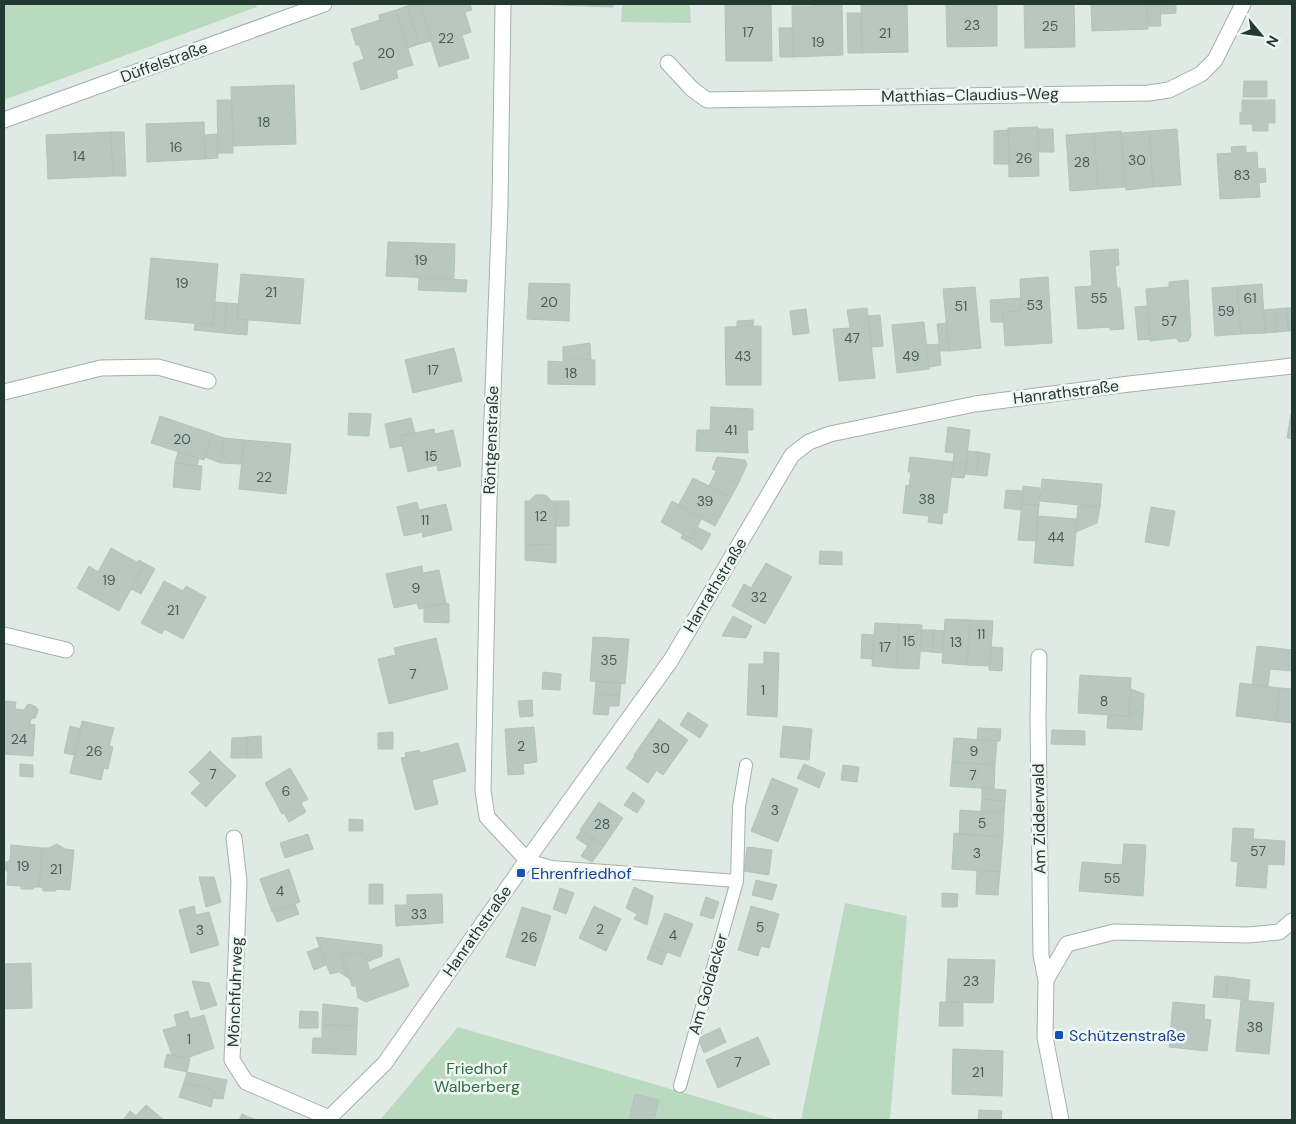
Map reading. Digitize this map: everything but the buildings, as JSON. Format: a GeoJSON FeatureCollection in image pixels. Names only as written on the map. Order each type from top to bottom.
{"type":"FeatureCollection","features":[{"type":"Feature","properties":{"kind":"street","name":"Düffelstraße"},"geometry":{"type":"LineString","coordinates":[[4,120],[324,4]]}},
{"type":"Feature","properties":{"kind":"street","name":"Röntgenstraße"},"geometry":{"type":"LineString","coordinates":[[503,4],[500,204],[489,498],[484,791],[487,817],[527,860]]}},
{"type":"Feature","properties":{"kind":"street","name":"Matthias-Claudius-Weg"},"geometry":{"type":"LineString","coordinates":[[668,63],[692,90],[707,100],[1149,93],[1169,90],[1201,74],[1215,60],[1243,4]]}},
{"type":"Feature","properties":{"kind":"street","name":"Hanrathstraße"},"geometry":{"type":"LineString","coordinates":[[328,1119],[385,1063],[527,860],[671,660],[792,455],[809,442],[830,434],[975,404],[1129,384],[1292,366]]}},
{"type":"Feature","properties":{"kind":"street"},"geometry":{"type":"LineString","coordinates":[[4,392],[101,368],[158,367],[208,381]]}},
{"type":"Feature","properties":{"kind":"street"},"geometry":{"type":"LineString","coordinates":[[4,635],[66,650]]}},
{"type":"Feature","properties":{"kind":"street","name":"Am Zidderwald"},"geometry":{"type":"LineString","coordinates":[[1039,657],[1041,955],[1046,980]]}},
{"type":"Feature","properties":{"kind":"street","name":"Mönchfuhrweg"},"geometry":{"type":"LineString","coordinates":[[234,838],[239,881],[232,1060],[246,1082],[328,1119]]}},
{"type":"Feature","properties":{"kind":"street"},"geometry":{"type":"LineString","coordinates":[[1060,1120],[1045,1037],[1046,980],[1067,944],[1114,932],[1248,935],[1279,932],[1292,921]]}},
{"type":"Feature","properties":{"kind":"lane","name":"Am Goldacker"},"geometry":{"type":"LineString","coordinates":[[680,1086],[737,881],[739,807],[746,765]]}},
{"type":"Feature","properties":{"kind":"lane"},"geometry":{"type":"LineString","coordinates":[[527,860],[552,867],[737,881]]}},
{"type":"Feature","properties":{"kind":"green space"},"geometry":{"type":"Polygon","coordinates":[[[4,4],[256,4],[257,7],[4,100],[4,4]]]}},
{"type":"Feature","properties":{"kind":"green space"},"geometry":{"type":"Polygon","coordinates":[[[622,4],[690,4],[691,23],[621,22],[622,4]]]}},
{"type":"Feature","properties":{"kind":"green space"},"geometry":{"type":"Polygon","coordinates":[[[845,903],[907,916],[890,1120],[801,1120],[845,903]]]}},
{"type":"Feature","properties":{"kind":"green space","name":"Friedhof Walberberg"},"geometry":{"type":"Polygon","coordinates":[[[458,1027],[777,1120],[380,1120],[458,1027]]]}},
{"type":"Feature","properties":{"kind":"place","name":"Ehrenfriedhof"},"geometry":{"type":"Point","coordinates":[521,873]}},
{"type":"Feature","properties":{"kind":"place","name":"Schützenstraße"},"geometry":{"type":"Point","coordinates":[1059,1035]}}]}
